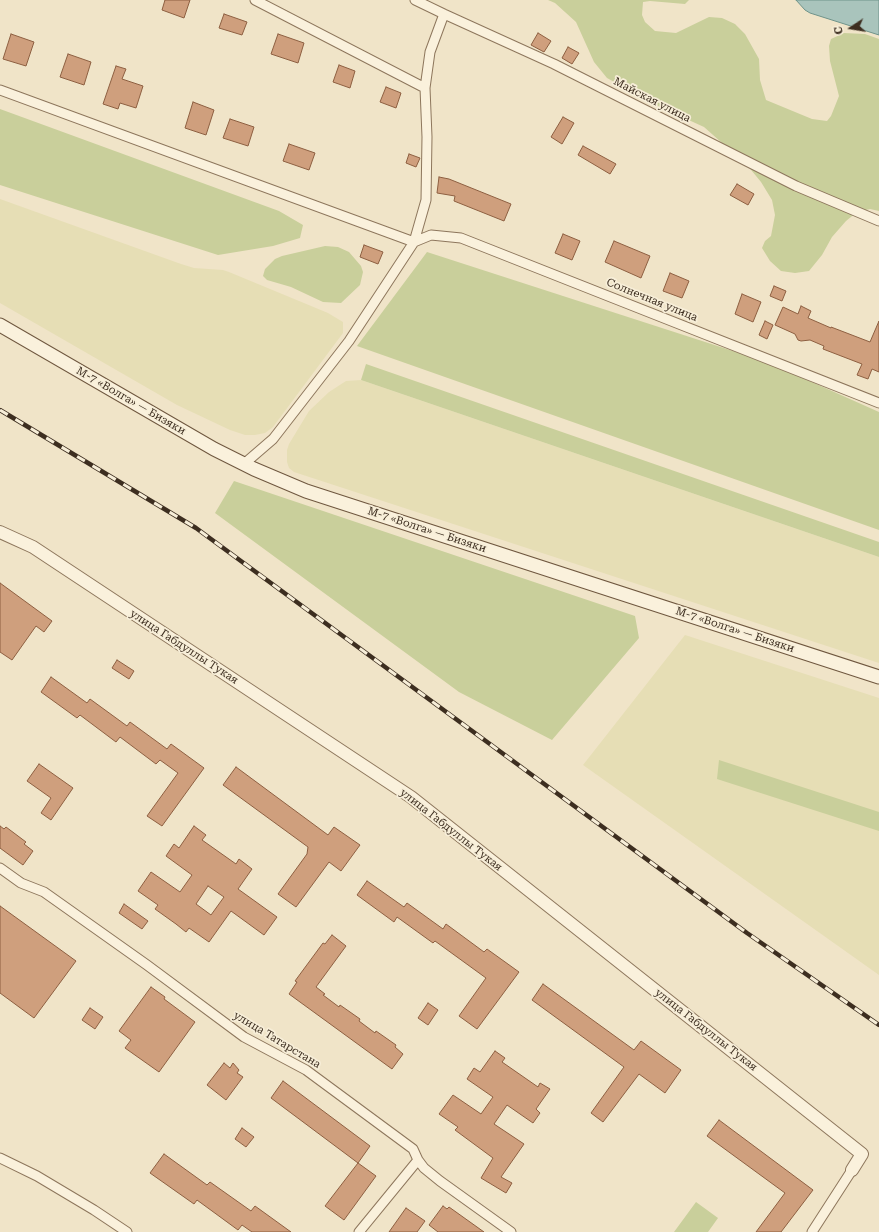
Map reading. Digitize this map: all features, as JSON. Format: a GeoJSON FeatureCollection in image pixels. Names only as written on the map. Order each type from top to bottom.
{"type":"FeatureCollection","features":[{"type":"Feature","properties":{"kind":"main road","name":"М-7 «Волга» — Бизяки"},"geometry":{"type":"LineString","coordinates":[[0,325],[214,449],[306,491],[879,677]]}},
{"type":"Feature","properties":{"kind":"street"},"geometry":{"type":"LineString","coordinates":[[255,0],[426,88]]}},
{"type":"Feature","properties":{"kind":"street","name":"Майская улица"},"geometry":{"type":"LineString","coordinates":[[415,0],[554,64],[796,186],[879,221]]}},
{"type":"Feature","properties":{"kind":"street"},"geometry":{"type":"LineString","coordinates":[[244,464],[273,439],[350,342],[414,242],[426,200],[426,88],[430,52],[444,14]]}},
{"type":"Feature","properties":{"kind":"street"},"geometry":{"type":"LineString","coordinates":[[0,90],[414,242]]}},
{"type":"Feature","properties":{"kind":"street","name":"Солнечная улица"},"geometry":{"type":"LineString","coordinates":[[414,242],[431,235],[461,238],[879,403]]}},
{"type":"Feature","properties":{"kind":"street","name":"улица Габдуллы Тукая"},"geometry":{"type":"LineString","coordinates":[[0,532],[33,547],[411,797],[862,1154],[852,1170]]}},
{"type":"Feature","properties":{"kind":"street","name":"улица Татарстана"},"geometry":{"type":"LineString","coordinates":[[0,868],[21,883],[44,892],[244,1037],[306,1070],[413,1149],[424,1168],[511,1232]]}},
{"type":"Feature","properties":{"kind":"street"},"geometry":{"type":"LineString","coordinates":[[0,1158],[37,1176],[94,1210],[127,1232]]}},
{"type":"Feature","properties":{"kind":"street"},"geometry":{"type":"LineString","coordinates":[[359,1232],[418,1160]]}},
{"type":"Feature","properties":{"kind":"street"},"geometry":{"type":"LineString","coordinates":[[812,1232],[852,1170]]}},
{"type":"Feature","properties":{"kind":"shaded area"},"geometry":{"type":"Polygon","coordinates":[[[0,199],[181,264],[194,268],[223,270],[229,272],[328,313],[343,322],[343,333],[273,427],[265,433],[255,435],[245,435],[230,430],[177,405],[0,303],[0,199]]]}},
{"type":"Feature","properties":{"kind":"shaded area"},"geometry":{"type":"Polygon","coordinates":[[[361,380],[879,557],[879,663],[294,472],[289,468],[287,462],[287,450],[289,444],[309,411],[329,392],[346,381],[361,380]]]}},
{"type":"Feature","properties":{"kind":"shaded area"},"geometry":{"type":"Polygon","coordinates":[[[685,635],[879,698],[879,975],[583,765],[685,635]]]}},
{"type":"Feature","properties":{"kind":"green space"},"geometry":{"type":"Polygon","coordinates":[[[548,0],[689,0],[685,4],[650,1],[643,2],[642,15],[645,22],[655,31],[676,33],[709,17],[722,18],[735,24],[745,34],[759,59],[760,80],[766,100],[812,119],[827,121],[831,116],[839,96],[830,61],[829,46],[831,39],[844,33],[865,34],[879,39],[879,211],[870,209],[857,212],[846,221],[832,237],[822,255],[809,271],[795,273],[781,271],[770,261],[762,248],[765,241],[771,236],[775,215],[772,200],[761,182],[747,165],[704,127],[658,106],[607,78],[594,62],[576,22],[555,3],[548,0]]]}},
{"type":"Feature","properties":{"kind":"green space"},"geometry":{"type":"Polygon","coordinates":[[[0,109],[279,211],[303,225],[300,238],[273,246],[218,255],[0,185],[0,109]]]}},
{"type":"Feature","properties":{"kind":"green space"},"geometry":{"type":"Polygon","coordinates":[[[325,246],[338,247],[349,252],[361,266],[363,272],[360,285],[341,303],[323,302],[291,287],[267,280],[263,276],[265,269],[275,259],[325,246]]]}},
{"type":"Feature","properties":{"kind":"green space"},"geometry":{"type":"Polygon","coordinates":[[[427,252],[767,362],[879,412],[879,530],[357,346],[427,252]]]}},
{"type":"Feature","properties":{"kind":"green space"},"geometry":{"type":"Polygon","coordinates":[[[366,364],[879,542],[879,557],[361,380],[366,364]]]}},
{"type":"Feature","properties":{"kind":"green space"},"geometry":{"type":"Polygon","coordinates":[[[234,481],[635,616],[639,638],[552,740],[459,692],[215,513],[234,481]]]}},
{"type":"Feature","properties":{"kind":"green space"},"geometry":{"type":"Polygon","coordinates":[[[719,760],[879,812],[879,831],[717,779],[719,760]]]}},
{"type":"Feature","properties":{"kind":"green space"},"geometry":{"type":"Polygon","coordinates":[[[696,1202],[718,1218],[708,1232],[674,1232],[696,1202]]]}},
{"type":"Feature","properties":{"kind":"water"},"geometry":{"type":"Polygon","coordinates":[[[796,0],[879,0],[879,35],[810,13],[805,10],[796,0]]]}},
{"type":"Feature","properties":{"kind":"building"},"geometry":{"type":"Polygon","coordinates":[[[165,0],[190,0],[184,18],[162,10],[165,0]]]}},
{"type":"Feature","properties":{"kind":"building"},"geometry":{"type":"Polygon","coordinates":[[[224,14],[247,22],[242,35],[219,28],[224,14]]]}},
{"type":"Feature","properties":{"kind":"building"},"geometry":{"type":"Polygon","coordinates":[[[538,33],[551,41],[544,52],[531,45],[538,33]]]}},
{"type":"Feature","properties":{"kind":"building"},"geometry":{"type":"Polygon","coordinates":[[[11,34],[34,42],[26,66],[3,59],[11,34]]]}},
{"type":"Feature","properties":{"kind":"building"},"geometry":{"type":"Polygon","coordinates":[[[278,34],[304,43],[298,63],[271,54],[278,34]]]}},
{"type":"Feature","properties":{"kind":"building"},"geometry":{"type":"Polygon","coordinates":[[[568,47],[579,53],[572,64],[562,58],[568,47]]]}},
{"type":"Feature","properties":{"kind":"building"},"geometry":{"type":"Polygon","coordinates":[[[68,54],[91,62],[84,85],[60,77],[68,54]]]}},
{"type":"Feature","properties":{"kind":"building"},"geometry":{"type":"Polygon","coordinates":[[[339,65],[355,71],[350,88],[333,82],[339,65]]]}},
{"type":"Feature","properties":{"kind":"building"},"geometry":{"type":"Polygon","coordinates":[[[116,66],[126,69],[122,79],[143,86],[136,108],[120,103],[118,109],[103,104],[116,66]]]}},
{"type":"Feature","properties":{"kind":"building"},"geometry":{"type":"Polygon","coordinates":[[[386,87],[401,93],[396,108],[380,102],[386,87]]]}},
{"type":"Feature","properties":{"kind":"building"},"geometry":{"type":"Polygon","coordinates":[[[193,102],[214,110],[206,135],[185,128],[193,102]]]}},
{"type":"Feature","properties":{"kind":"building"},"geometry":{"type":"Polygon","coordinates":[[[563,117],[574,123],[562,144],[551,137],[563,117]]]}},
{"type":"Feature","properties":{"kind":"building"},"geometry":{"type":"Polygon","coordinates":[[[230,119],[254,127],[248,146],[223,138],[230,119]]]}},
{"type":"Feature","properties":{"kind":"building"},"geometry":{"type":"Polygon","coordinates":[[[289,144],[315,153],[309,170],[283,161],[289,144]]]}},
{"type":"Feature","properties":{"kind":"building"},"geometry":{"type":"Polygon","coordinates":[[[583,146],[616,164],[610,174],[578,155],[583,146]]]}},
{"type":"Feature","properties":{"kind":"building"},"geometry":{"type":"Polygon","coordinates":[[[409,154],[420,158],[416,167],[406,163],[409,154]]]}},
{"type":"Feature","properties":{"kind":"building"},"geometry":{"type":"Polygon","coordinates":[[[439,177],[449,179],[511,204],[504,221],[454,201],[455,196],[437,193],[439,177]]]}},
{"type":"Feature","properties":{"kind":"building"},"geometry":{"type":"Polygon","coordinates":[[[737,184],[754,194],[748,205],[730,195],[737,184]]]}},
{"type":"Feature","properties":{"kind":"building"},"geometry":{"type":"Polygon","coordinates":[[[563,234],[580,241],[572,260],[555,253],[563,234]]]}},
{"type":"Feature","properties":{"kind":"building"},"geometry":{"type":"Polygon","coordinates":[[[614,241],[650,256],[641,278],[605,262],[614,241]]]}},
{"type":"Feature","properties":{"kind":"building"},"geometry":{"type":"Polygon","coordinates":[[[364,245],[383,252],[378,264],[360,257],[364,245]]]}},
{"type":"Feature","properties":{"kind":"building"},"geometry":{"type":"Polygon","coordinates":[[[670,273],[689,281],[682,298],[663,291],[670,273]]]}},
{"type":"Feature","properties":{"kind":"building"},"geometry":{"type":"Polygon","coordinates":[[[774,286],[786,291],[782,301],[770,296],[774,286]]]}},
{"type":"Feature","properties":{"kind":"building"},"geometry":{"type":"Polygon","coordinates":[[[742,294],[761,302],[753,322],[735,314],[742,294]]]}},
{"type":"Feature","properties":{"kind":"building"},"geometry":{"type":"Polygon","coordinates":[[[801,306],[811,311],[808,318],[870,342],[879,321],[879,372],[872,369],[868,379],[857,375],[862,364],[823,349],[824,346],[810,340],[798,340],[795,334],[775,325],[783,307],[798,314],[801,306]]]}},
{"type":"Feature","properties":{"kind":"building"},"geometry":{"type":"Polygon","coordinates":[[[765,321],[773,325],[767,339],[759,335],[765,321]]]}},
{"type":"Feature","properties":{"kind":"building"},"geometry":{"type":"Polygon","coordinates":[[[0,583],[52,621],[44,632],[36,626],[12,660],[0,652],[0,583]]]}},
{"type":"Feature","properties":{"kind":"building"},"geometry":{"type":"Polygon","coordinates":[[[117,660],[134,671],[129,679],[112,668],[117,660]]]}},
{"type":"Feature","properties":{"kind":"building"},"geometry":{"type":"Polygon","coordinates":[[[51,677],[87,703],[90,699],[127,726],[130,722],[167,749],[171,744],[204,768],[162,826],[147,816],[178,773],[160,760],[156,764],[120,737],[116,742],[80,715],[77,718],[41,692],[51,677]]]}},
{"type":"Feature","properties":{"kind":"building"},"geometry":{"type":"Polygon","coordinates":[[[39,764],[73,788],[51,820],[41,813],[51,798],[27,781],[39,764]]]}},
{"type":"Feature","properties":{"kind":"building"},"geometry":{"type":"Polygon","coordinates":[[[236,767],[328,835],[334,827],[360,845],[341,871],[329,862],[296,907],[278,894],[307,854],[308,847],[223,785],[236,767]]]}},
{"type":"Feature","properties":{"kind":"building"},"geometry":{"type":"Polygon","coordinates":[[[0,826],[4,829],[6,827],[26,842],[24,844],[33,851],[23,865],[0,848],[0,826]]]}},
{"type":"Feature","properties":{"kind":"building"},"geometry":{"type":"Polygon","coordinates":[[[194,826],[206,835],[202,840],[236,864],[239,859],[252,869],[238,889],[277,917],[264,935],[231,911],[209,942],[189,928],[186,932],[155,909],[158,905],[138,891],[151,872],[180,892],[192,875],[166,856],[174,844],[179,848],[194,826]],[[208,886],[196,904],[211,915],[224,897],[208,886]]]}},
{"type":"Feature","properties":{"kind":"building"},"geometry":{"type":"Polygon","coordinates":[[[367,881],[404,907],[407,903],[443,929],[446,924],[484,952],[487,949],[519,972],[477,1029],[459,1016],[486,978],[435,941],[433,943],[397,917],[394,922],[357,895],[367,881]]]}},
{"type":"Feature","properties":{"kind":"building"},"geometry":{"type":"Polygon","coordinates":[[[124,904],[148,921],[142,929],[119,913],[124,904]]]}},
{"type":"Feature","properties":{"kind":"building"},"geometry":{"type":"Polygon","coordinates":[[[0,906],[76,961],[34,1018],[0,993],[0,906]]]}},
{"type":"Feature","properties":{"kind":"building"},"geometry":{"type":"Polygon","coordinates":[[[332,935],[346,946],[316,987],[325,994],[323,995],[339,1007],[340,1005],[360,1019],[359,1021],[375,1033],[376,1031],[396,1045],[395,1047],[403,1054],[392,1069],[289,994],[297,982],[295,981],[323,943],[325,944],[332,935]]]}},
{"type":"Feature","properties":{"kind":"building"},"geometry":{"type":"Polygon","coordinates":[[[543,984],[634,1050],[641,1041],[681,1070],[665,1093],[639,1074],[603,1122],[591,1113],[624,1067],[532,1000],[543,984]]]}},
{"type":"Feature","properties":{"kind":"building"},"geometry":{"type":"Polygon","coordinates":[[[151,987],[165,997],[164,999],[195,1022],[159,1072],[125,1048],[131,1040],[119,1031],[151,987]]]}},
{"type":"Feature","properties":{"kind":"building"},"geometry":{"type":"Polygon","coordinates":[[[428,1003],[438,1010],[428,1025],[418,1018],[428,1003]]]}},
{"type":"Feature","properties":{"kind":"building"},"geometry":{"type":"Polygon","coordinates":[[[90,1008],[103,1017],[95,1029],[82,1020],[90,1008]]]}},
{"type":"Feature","properties":{"kind":"building"},"geometry":{"type":"Polygon","coordinates":[[[495,1051],[505,1058],[502,1062],[538,1087],[540,1083],[550,1089],[536,1109],[540,1113],[533,1123],[507,1105],[494,1124],[524,1144],[501,1177],[512,1183],[506,1193],[481,1178],[493,1158],[455,1130],[458,1127],[439,1114],[453,1095],[481,1114],[493,1097],[467,1079],[474,1068],[480,1072],[495,1051]]]}},
{"type":"Feature","properties":{"kind":"building"},"geometry":{"type":"Polygon","coordinates":[[[224,1063],[230,1068],[233,1063],[239,1070],[237,1073],[243,1077],[226,1100],[207,1085],[224,1063]]]}},
{"type":"Feature","properties":{"kind":"building"},"geometry":{"type":"Polygon","coordinates":[[[283,1081],[370,1146],[358,1163],[271,1098],[283,1081]]]}},
{"type":"Feature","properties":{"kind":"building"},"geometry":{"type":"Polygon","coordinates":[[[719,1120],[813,1190],[781,1232],[756,1232],[785,1193],[707,1136],[719,1120]]]}},
{"type":"Feature","properties":{"kind":"building"},"geometry":{"type":"Polygon","coordinates":[[[242,1128],[254,1137],[246,1147],[235,1139],[242,1128]]]}},
{"type":"Feature","properties":{"kind":"building"},"geometry":{"type":"Polygon","coordinates":[[[164,1154],[207,1185],[210,1182],[251,1211],[255,1206],[291,1232],[252,1232],[242,1225],[238,1230],[197,1200],[194,1204],[150,1173],[164,1154]]]}},
{"type":"Feature","properties":{"kind":"building"},"geometry":{"type":"Polygon","coordinates":[[[358,1163],[376,1176],[344,1220],[325,1206],[358,1163]]]}},
{"type":"Feature","properties":{"kind":"building"},"geometry":{"type":"Polygon","coordinates":[[[443,1206],[447,1209],[449,1207],[484,1232],[438,1232],[429,1225],[443,1206]]]}},
{"type":"Feature","properties":{"kind":"building"},"geometry":{"type":"Polygon","coordinates":[[[406,1208],[425,1221],[417,1232],[389,1232],[406,1208]]]}},
{"type":"Feature","properties":{"kind":"railway"},"geometry":{"type":"LineString","coordinates":[[0,410],[196,528],[747,933],[879,1025]]}}]}
